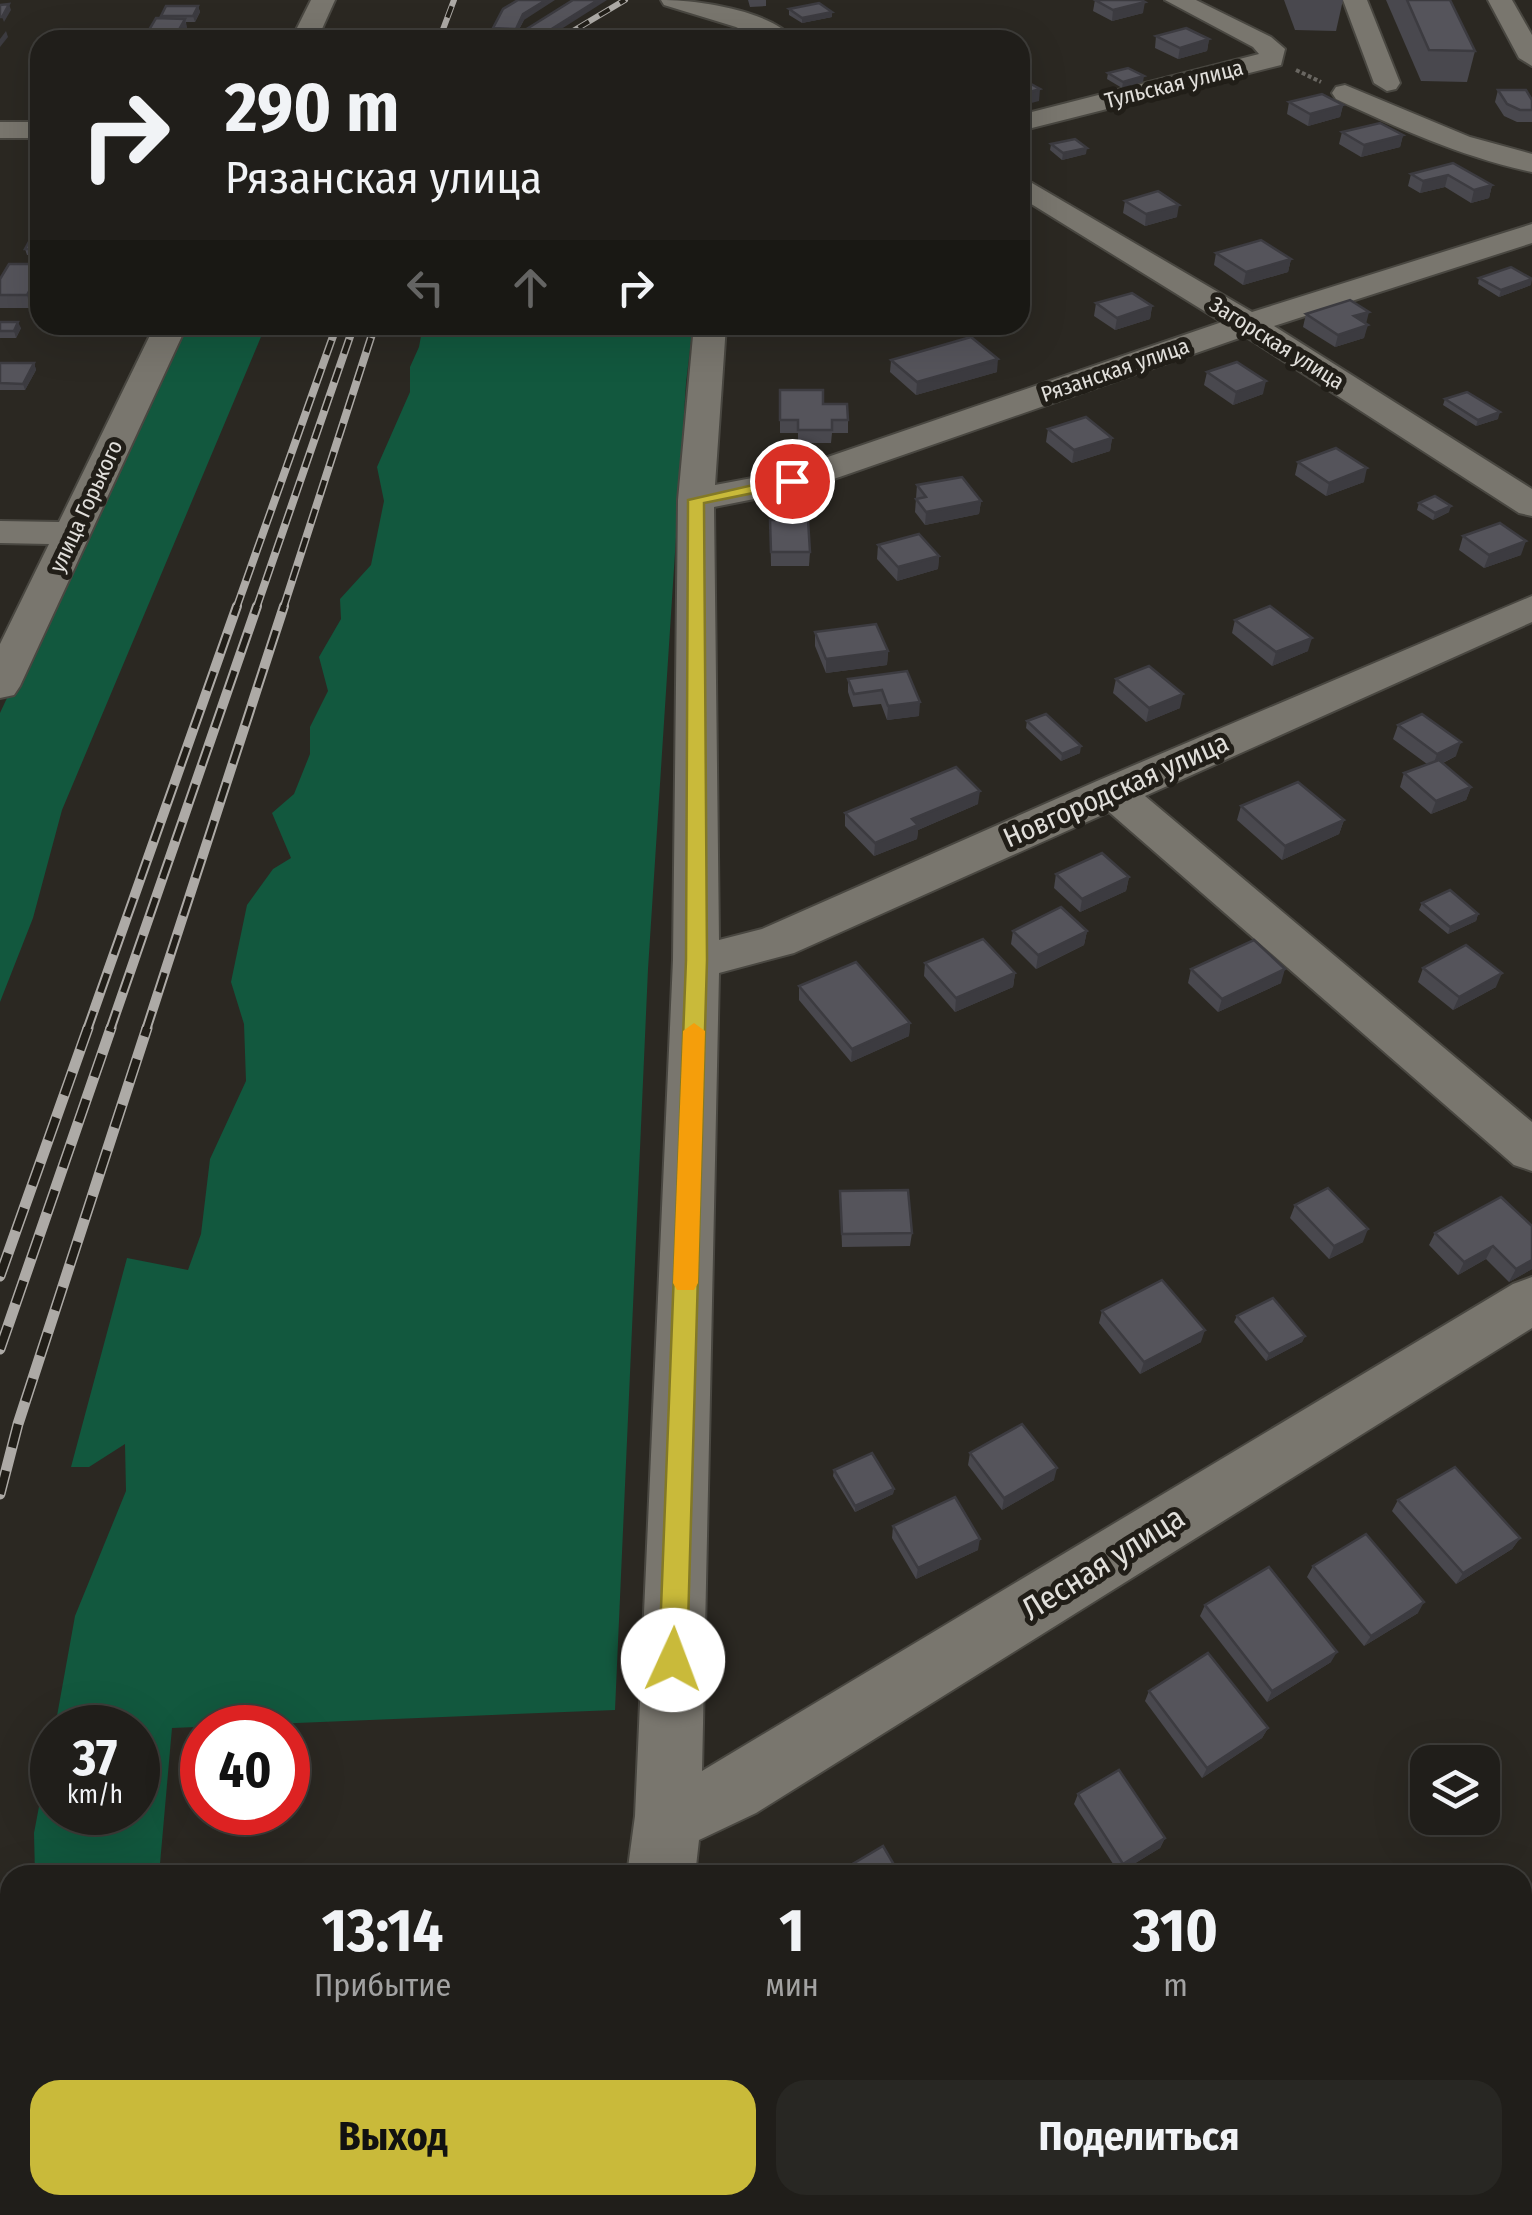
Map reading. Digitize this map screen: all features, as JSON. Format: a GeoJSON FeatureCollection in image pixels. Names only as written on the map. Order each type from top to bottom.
{"type":"FeatureCollection","features":[{"type":"Feature","properties":{"kind":"street"},"geometry":{"type":"LineString","coordinates":[[309,30],[323,0]]}},
{"type":"Feature","properties":{"kind":"street"},"geometry":{"type":"LineString","coordinates":[[673,0],[761,30]]}},
{"type":"Feature","properties":{"kind":"street","name":"Тульская улица"},"geometry":{"type":"LineString","coordinates":[[1030,120],[1272,59],[1272,49],[1262,42],[1177,0]]}},
{"type":"Feature","properties":{"kind":"street"},"geometry":{"type":"LineString","coordinates":[[1355,0],[1387,83]]}},
{"type":"Feature","properties":{"kind":"street"},"geometry":{"type":"LineString","coordinates":[[1500,0],[1532,58]]}},
{"type":"Feature","properties":{"kind":"street"},"geometry":{"type":"LineString","coordinates":[[702,10],[705,30]]}},
{"type":"Feature","properties":{"kind":"street"},"geometry":{"type":"LineString","coordinates":[[1346,93],[1451,142],[1486,155],[1532,163]]}},
{"type":"Feature","properties":{"kind":"street"},"geometry":{"type":"LineString","coordinates":[[0,130],[30,130]]}},
{"type":"Feature","properties":{"kind":"street","name":"Загорская улица"},"geometry":{"type":"LineString","coordinates":[[1030,192],[1248,324],[1532,505]]}},
{"type":"Feature","properties":{"kind":"street","name":"Рязанская улица"},"geometry":{"type":"LineString","coordinates":[[696,500],[792,481],[1248,324],[1532,233]]}},
{"type":"Feature","properties":{"kind":"street","name":"улица Горького"},"geometry":{"type":"LineString","coordinates":[[0,686],[166,335]]}},
{"type":"Feature","properties":{"kind":"street"},"geometry":{"type":"LineString","coordinates":[[662,1865],[668,1816],[696,960],[696,500],[709,335]]}},
{"type":"Feature","properties":{"kind":"street"},"geometry":{"type":"LineString","coordinates":[[0,532],[74,533]]}},
{"type":"Feature","properties":{"kind":"street","name":"Новгородская улица"},"geometry":{"type":"LineString","coordinates":[[696,960],[778,941],[1532,608]]}},
{"type":"Feature","properties":{"kind":"street"},"geometry":{"type":"LineString","coordinates":[[1112,791],[1532,1151]]}},
{"type":"Feature","properties":{"kind":"street","name":"Лесная улица"},"geometry":{"type":"LineString","coordinates":[[668,1816],[694,1809],[733,1790],[1532,1300]]}},
{"type":"Feature","properties":{"kind":"path"},"geometry":{"type":"LineString","coordinates":[[1272,59],[1346,93]]}},
{"type":"Feature","properties":{"kind":"green space"},"geometry":{"type":"Polygon","coordinates":[[[176,335],[262,335],[62,810],[33,918],[0,1002],[0,713],[176,335]]]}},
{"type":"Feature","properties":{"kind":"green space"},"geometry":{"type":"Polygon","coordinates":[[[421,335],[692,335],[648,969],[615,1710],[310,1722],[310,1705],[180,1705],[180,1728],[172,1728],[160,1865],[35,1865],[34,1835],[160,1835],[160,1705],[59,1705],[75,1616],[126,1491],[125,1444],[89,1467],[71,1467],[127,1258],[188,1270],[201,1234],[210,1159],[246,1081],[244,1024],[231,982],[247,905],[273,869],[291,858],[272,813],[294,794],[310,754],[310,727],[328,691],[319,657],[341,619],[340,599],[371,565],[384,501],[377,467],[410,392],[410,367],[421,335]]]}},
{"type":"Feature","properties":{"kind":"building"},"geometry":{"type":"Polygon","coordinates":[[[518,0],[546,0],[523,14],[516,29],[493,28],[503,9],[518,0]]]}},
{"type":"Feature","properties":{"kind":"building"},"geometry":{"type":"Polygon","coordinates":[[[573,0],[598,0],[550,30],[525,30],[573,0]]]}},
{"type":"Feature","properties":{"kind":"building"},"geometry":{"type":"Polygon","coordinates":[[[1095,0],[1141,0],[1145,2],[1113,10],[1095,0]]]}},
{"type":"Feature","properties":{"kind":"building"},"geometry":{"type":"Polygon","coordinates":[[[1407,0],[1450,0],[1475,51],[1429,50],[1407,0]]]}},
{"type":"Feature","properties":{"kind":"building"},"geometry":{"type":"Polygon","coordinates":[[[819,3],[832,12],[802,18],[789,9],[819,3]]]}},
{"type":"Feature","properties":{"kind":"building"},"geometry":{"type":"Polygon","coordinates":[[[9,4],[2,17],[0,17],[0,5],[9,4]]]}},
{"type":"Feature","properties":{"kind":"building"},"geometry":{"type":"Polygon","coordinates":[[[166,6],[198,6],[193,16],[161,16],[166,6]]]}},
{"type":"Feature","properties":{"kind":"building"},"geometry":{"type":"Polygon","coordinates":[[[156,18],[185,19],[179,30],[149,30],[156,18]]]}},
{"type":"Feature","properties":{"kind":"building"},"geometry":{"type":"Polygon","coordinates":[[[1186,28],[1209,39],[1180,48],[1156,36],[1186,28]]]}},
{"type":"Feature","properties":{"kind":"building"},"geometry":{"type":"Polygon","coordinates":[[[1128,68],[1144,76],[1123,82],[1108,73],[1128,68]]]}},
{"type":"Feature","properties":{"kind":"building"},"geometry":{"type":"Polygon","coordinates":[[[1498,90],[1526,90],[1532,110],[1507,104],[1498,90]]]}},
{"type":"Feature","properties":{"kind":"building"},"geometry":{"type":"Polygon","coordinates":[[[1322,94],[1343,105],[1310,114],[1289,102],[1322,94]]]}},
{"type":"Feature","properties":{"kind":"building"},"geometry":{"type":"Polygon","coordinates":[[[1380,123],[1403,135],[1364,145],[1342,132],[1380,123]]]}},
{"type":"Feature","properties":{"kind":"building"},"geometry":{"type":"Polygon","coordinates":[[[1075,139],[1087,148],[1063,153],[1051,144],[1075,139]]]}},
{"type":"Feature","properties":{"kind":"building"},"geometry":{"type":"Polygon","coordinates":[[[1453,163],[1492,185],[1474,190],[1448,175],[1423,181],[1411,174],[1453,163]]]}},
{"type":"Feature","properties":{"kind":"building"},"geometry":{"type":"Polygon","coordinates":[[[1158,191],[1179,205],[1146,214],[1125,201],[1158,191]]]}},
{"type":"Feature","properties":{"kind":"building"},"geometry":{"type":"Polygon","coordinates":[[[1261,240],[1291,259],[1246,272],[1216,253],[1261,240]]]}},
{"type":"Feature","properties":{"kind":"building"},"geometry":{"type":"Polygon","coordinates":[[[9,264],[30,264],[27,295],[0,295],[0,279],[9,264]]]}},
{"type":"Feature","properties":{"kind":"building"},"geometry":{"type":"Polygon","coordinates":[[[1511,267],[1532,279],[1501,290],[1479,278],[1511,267]]]}},
{"type":"Feature","properties":{"kind":"building"},"geometry":{"type":"Polygon","coordinates":[[[1132,293],[1152,306],[1117,318],[1096,303],[1132,293]]]}},
{"type":"Feature","properties":{"kind":"building"},"geometry":{"type":"Polygon","coordinates":[[[1350,300],[1369,312],[1354,316],[1368,325],[1338,335],[1306,314],[1350,300]]]}},
{"type":"Feature","properties":{"kind":"building"},"geometry":{"type":"Polygon","coordinates":[[[0,322],[18,322],[14,331],[0,331],[0,322]]]}},
{"type":"Feature","properties":{"kind":"building"},"geometry":{"type":"Polygon","coordinates":[[[971,337],[998,359],[917,382],[891,360],[971,337]]]}},
{"type":"Feature","properties":{"kind":"building"},"geometry":{"type":"Polygon","coordinates":[[[1237,362],[1266,381],[1236,392],[1207,372],[1237,362]]]}},
{"type":"Feature","properties":{"kind":"building"},"geometry":{"type":"Polygon","coordinates":[[[0,363],[34,363],[23,384],[0,383],[0,363]]]}},
{"type":"Feature","properties":{"kind":"building"},"geometry":{"type":"Polygon","coordinates":[[[780,390],[823,390],[823,404],[847,404],[848,420],[832,420],[832,430],[798,430],[798,420],[780,420],[780,390]]]}},
{"type":"Feature","properties":{"kind":"building"},"geometry":{"type":"Polygon","coordinates":[[[1467,392],[1500,412],[1478,420],[1445,399],[1467,392]]]}},
{"type":"Feature","properties":{"kind":"building"},"geometry":{"type":"Polygon","coordinates":[[[1086,417],[1112,438],[1074,450],[1048,429],[1086,417]]]}},
{"type":"Feature","properties":{"kind":"building"},"geometry":{"type":"Polygon","coordinates":[[[1336,448],[1367,468],[1329,483],[1298,462],[1336,448]]]}},
{"type":"Feature","properties":{"kind":"building"},"geometry":{"type":"Polygon","coordinates":[[[962,477],[981,501],[926,512],[916,499],[926,497],[917,485],[962,477]]]}},
{"type":"Feature","properties":{"kind":"building"},"geometry":{"type":"Polygon","coordinates":[[[1435,496],[1451,506],[1435,513],[1419,503],[1435,496]]]}},
{"type":"Feature","properties":{"kind":"building"},"geometry":{"type":"Polygon","coordinates":[[[770,520],[808,520],[810,552],[771,552],[770,520]]]}},
{"type":"Feature","properties":{"kind":"building"},"geometry":{"type":"Polygon","coordinates":[[[1500,523],[1526,541],[1489,555],[1463,536],[1500,523]]]}},
{"type":"Feature","properties":{"kind":"building"},"geometry":{"type":"Polygon","coordinates":[[[919,534],[939,556],[898,567],[878,545],[919,534]]]}},
{"type":"Feature","properties":{"kind":"building"},"geometry":{"type":"Polygon","coordinates":[[[1270,606],[1312,638],[1276,652],[1235,620],[1270,606]]]}},
{"type":"Feature","properties":{"kind":"building"},"geometry":{"type":"Polygon","coordinates":[[[876,624],[888,651],[826,659],[815,632],[876,624]]]}},
{"type":"Feature","properties":{"kind":"building"},"geometry":{"type":"Polygon","coordinates":[[[1149,666],[1183,694],[1149,708],[1116,679],[1149,666]]]}},
{"type":"Feature","properties":{"kind":"building"},"geometry":{"type":"Polygon","coordinates":[[[907,671],[920,702],[888,706],[882,690],[854,694],[848,679],[907,671]]]}},
{"type":"Feature","properties":{"kind":"building"},"geometry":{"type":"Polygon","coordinates":[[[1046,714],[1081,746],[1062,754],[1027,721],[1046,714]]]}},
{"type":"Feature","properties":{"kind":"building"},"geometry":{"type":"Polygon","coordinates":[[[1422,714],[1461,742],[1437,754],[1398,725],[1422,714]]]}},
{"type":"Feature","properties":{"kind":"building"},"geometry":{"type":"Polygon","coordinates":[[[1439,760],[1471,787],[1436,801],[1404,773],[1439,760]]]}},
{"type":"Feature","properties":{"kind":"building"},"geometry":{"type":"Polygon","coordinates":[[[956,767],[980,791],[912,819],[918,825],[875,843],[845,813],[956,767]]]}},
{"type":"Feature","properties":{"kind":"building"},"geometry":{"type":"Polygon","coordinates":[[[1298,782],[1344,820],[1285,846],[1241,806],[1298,782]]]}},
{"type":"Feature","properties":{"kind":"building"},"geometry":{"type":"Polygon","coordinates":[[[1102,853],[1129,877],[1082,899],[1056,874],[1102,853]]]}},
{"type":"Feature","properties":{"kind":"building"},"geometry":{"type":"Polygon","coordinates":[[[1450,890],[1478,914],[1450,927],[1422,903],[1450,890]]]}},
{"type":"Feature","properties":{"kind":"building"},"geometry":{"type":"Polygon","coordinates":[[[1061,907],[1087,931],[1038,955],[1013,931],[1061,907]]]}},
{"type":"Feature","properties":{"kind":"building"},"geometry":{"type":"Polygon","coordinates":[[[983,939],[1015,973],[956,998],[925,963],[983,939]]]}},
{"type":"Feature","properties":{"kind":"building"},"geometry":{"type":"Polygon","coordinates":[[[1254,940],[1285,969],[1222,999],[1191,969],[1254,940]]]}},
{"type":"Feature","properties":{"kind":"building"},"geometry":{"type":"Polygon","coordinates":[[[1466,945],[1502,973],[1459,997],[1423,968],[1466,945]]]}},
{"type":"Feature","properties":{"kind":"building"},"geometry":{"type":"Polygon","coordinates":[[[856,962],[910,1023],[852,1049],[799,986],[856,962]]]}},
{"type":"Feature","properties":{"kind":"building"},"geometry":{"type":"Polygon","coordinates":[[[1328,1188],[1368,1229],[1334,1246],[1295,1205],[1328,1188]]]}},
{"type":"Feature","properties":{"kind":"building"},"geometry":{"type":"Polygon","coordinates":[[[908,1190],[912,1233],[842,1234],[840,1191],[908,1190]]]}},
{"type":"Feature","properties":{"kind":"building"},"geometry":{"type":"Polygon","coordinates":[[[1501,1197],[1532,1226],[1532,1260],[1516,1269],[1493,1246],[1464,1262],[1435,1233],[1501,1197]]]}},
{"type":"Feature","properties":{"kind":"building"},"geometry":{"type":"Polygon","coordinates":[[[1162,1280],[1205,1330],[1144,1362],[1102,1311],[1162,1280]]]}},
{"type":"Feature","properties":{"kind":"building"},"geometry":{"type":"Polygon","coordinates":[[[1273,1298],[1305,1336],[1269,1354],[1237,1316],[1273,1298]]]}},
{"type":"Feature","properties":{"kind":"building"},"geometry":{"type":"Polygon","coordinates":[[[1022,1424],[1057,1468],[1004,1498],[970,1453],[1022,1424]]]}},
{"type":"Feature","properties":{"kind":"building"},"geometry":{"type":"Polygon","coordinates":[[[872,1453],[894,1489],[855,1506],[834,1470],[872,1453]]]}},
{"type":"Feature","properties":{"kind":"building"},"geometry":{"type":"Polygon","coordinates":[[[1455,1467],[1520,1538],[1463,1573],[1398,1500],[1455,1467]]]}},
{"type":"Feature","properties":{"kind":"building"},"geometry":{"type":"Polygon","coordinates":[[[955,1497],[980,1539],[918,1568],[893,1526],[955,1497]]]}},
{"type":"Feature","properties":{"kind":"building"},"geometry":{"type":"Polygon","coordinates":[[[1366,1534],[1424,1602],[1371,1636],[1313,1566],[1366,1534]]]}},
{"type":"Feature","properties":{"kind":"building"},"geometry":{"type":"Polygon","coordinates":[[[1269,1567],[1337,1652],[1272,1691],[1205,1605],[1269,1567]]]}},
{"type":"Feature","properties":{"kind":"building"},"geometry":{"type":"Polygon","coordinates":[[[1208,1653],[1268,1728],[1207,1768],[1149,1691],[1208,1653]]]}},
{"type":"Feature","properties":{"kind":"building"},"geometry":{"type":"Polygon","coordinates":[[[1119,1770],[1165,1838],[1123,1864],[1078,1794],[1119,1770]]]}},
{"type":"Feature","properties":{"kind":"building"},"geometry":{"type":"Polygon","coordinates":[[[883,1846],[894,1865],[851,1865],[883,1846]]]}},
{"type":"Feature","properties":{"kind":"railway"},"geometry":{"type":"LineString","coordinates":[[443,30],[454,0]]}},
{"type":"Feature","properties":{"kind":"railway"},"geometry":{"type":"LineString","coordinates":[[575,30],[625,0]]}},
{"type":"Feature","properties":{"kind":"railway"},"geometry":{"type":"LineString","coordinates":[[236,609],[333,335]]}},
{"type":"Feature","properties":{"kind":"railway"},"geometry":{"type":"LineString","coordinates":[[256,609],[351,335]]}},
{"type":"Feature","properties":{"kind":"railway"},"geometry":{"type":"LineString","coordinates":[[283,609],[372,335]]}},
{"type":"Feature","properties":{"kind":"railway"},"geometry":{"type":"LineString","coordinates":[[87,1030],[237,606]]}},
{"type":"Feature","properties":{"kind":"railway"},"geometry":{"type":"LineString","coordinates":[[110,1030],[257,606]]}},
{"type":"Feature","properties":{"kind":"railway"},"geometry":{"type":"LineString","coordinates":[[146,1030],[284,606]]}},
{"type":"Feature","properties":{"kind":"railway"},"geometry":{"type":"LineString","coordinates":[[0,1276],[88,1028]]}},
{"type":"Feature","properties":{"kind":"railway"},"geometry":{"type":"LineString","coordinates":[[0,1349],[111,1028]]}},
{"type":"Feature","properties":{"kind":"railway"},"geometry":{"type":"LineString","coordinates":[[0,1494],[18,1424],[147,1028]]}},
{"type":"Feature","properties":{"kind":"slow traffic"},"geometry":{"type":"LineString","coordinates":[[686,1283],[694,1031]]}},
{"type":"Feature","properties":{"kind":"route"},"geometry":{"type":"LineString","coordinates":[[673,1660],[696,960],[696,500],[743,494],[792,481]]}}]}
